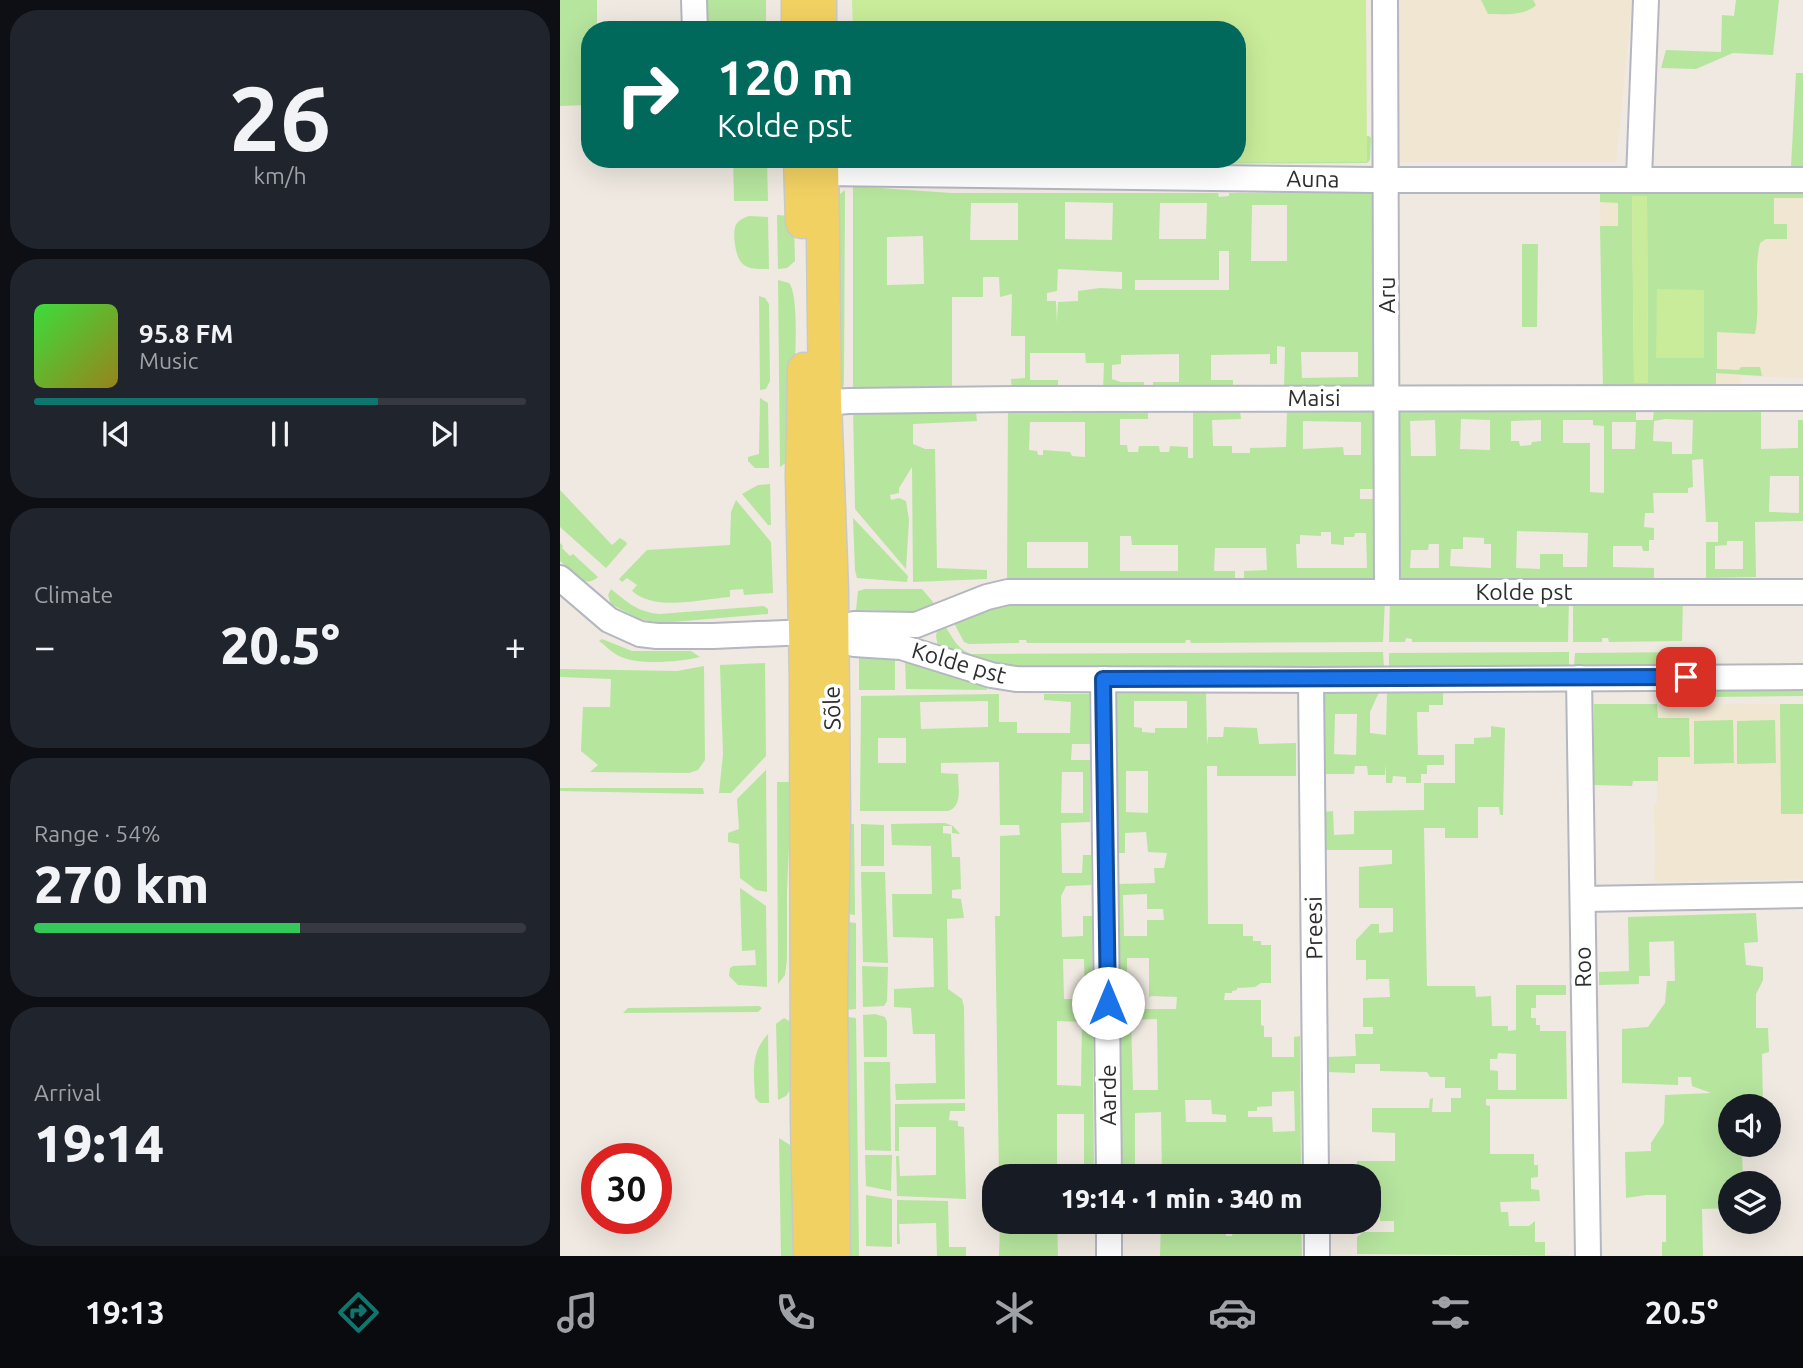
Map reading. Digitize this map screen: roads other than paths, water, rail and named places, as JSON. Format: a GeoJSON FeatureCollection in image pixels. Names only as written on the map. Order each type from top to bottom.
{"type":"FeatureCollection","features":[{"type":"Feature","properties":{"kind":"main road"},"geometry":{"type":"LineString","coordinates":[[798,0],[798,21]]}},
{"type":"Feature","properties":{"kind":"main road"},"geometry":{"type":"LineString","coordinates":[[820,0],[820,21]]}},
{"type":"Feature","properties":{"kind":"main road","name":"Sõle"},"geometry":{"type":"LineString","coordinates":[[811,168],[815,403],[802,477],[834,816],[831,1013],[834,1256]]}},
{"type":"Feature","properties":{"kind":"main road","name":"Sõle"},"geometry":{"type":"LineString","coordinates":[[810,1256],[807,1121],[818,632]]}},
{"type":"Feature","properties":{"kind":"street"},"geometry":{"type":"LineString","coordinates":[[694,0],[695,21]]}},
{"type":"Feature","properties":{"kind":"street","name":"Aru"},"geometry":{"type":"LineString","coordinates":[[1385,0],[1387,591]]}},
{"type":"Feature","properties":{"kind":"street"},"geometry":{"type":"LineString","coordinates":[[1639,178],[1646,0]]}},
{"type":"Feature","properties":{"kind":"street","name":"Auna"},"geometry":{"type":"LineString","coordinates":[[893,168],[1387,180],[1803,180]]}},
{"type":"Feature","properties":{"kind":"street","name":"Maisi"},"geometry":{"type":"LineString","coordinates":[[815,403],[919,400],[1803,398]]}},
{"type":"Feature","properties":{"kind":"street","name":"Kolde pst"},"geometry":{"type":"LineString","coordinates":[[560,578],[609,621],[640,634],[713,636],[818,632],[854,624],[916,625],[987,597],[1008,592],[1803,592]]}},
{"type":"Feature","properties":{"kind":"street"},"geometry":{"type":"LineString","coordinates":[[942,660],[928,646],[926,638],[929,631],[946,615]]}},
{"type":"Feature","properties":{"kind":"street","name":"Kolde pst"},"geometry":{"type":"LineString","coordinates":[[818,632],[854,644],[901,647],[991,675],[1016,679],[1803,677]]}},
{"type":"Feature","properties":{"kind":"street","name":"Roo"},"geometry":{"type":"LineString","coordinates":[[1580,678],[1588,1256]]}},
{"type":"Feature","properties":{"kind":"street","name":"Aarde"},"geometry":{"type":"LineString","coordinates":[[1103,679],[1109,1164]]}},
{"type":"Feature","properties":{"kind":"street","name":"Preesi"},"geometry":{"type":"LineString","coordinates":[[1311,680],[1316,1164]]}},
{"type":"Feature","properties":{"kind":"street"},"geometry":{"type":"LineString","coordinates":[[1583,899],[1803,895]]}},
{"type":"Feature","properties":{"kind":"street"},"geometry":{"type":"LineString","coordinates":[[1109,1234],[1110,1256]]}},
{"type":"Feature","properties":{"kind":"street"},"geometry":{"type":"LineString","coordinates":[[1317,1234],[1317,1256]]}}]}
